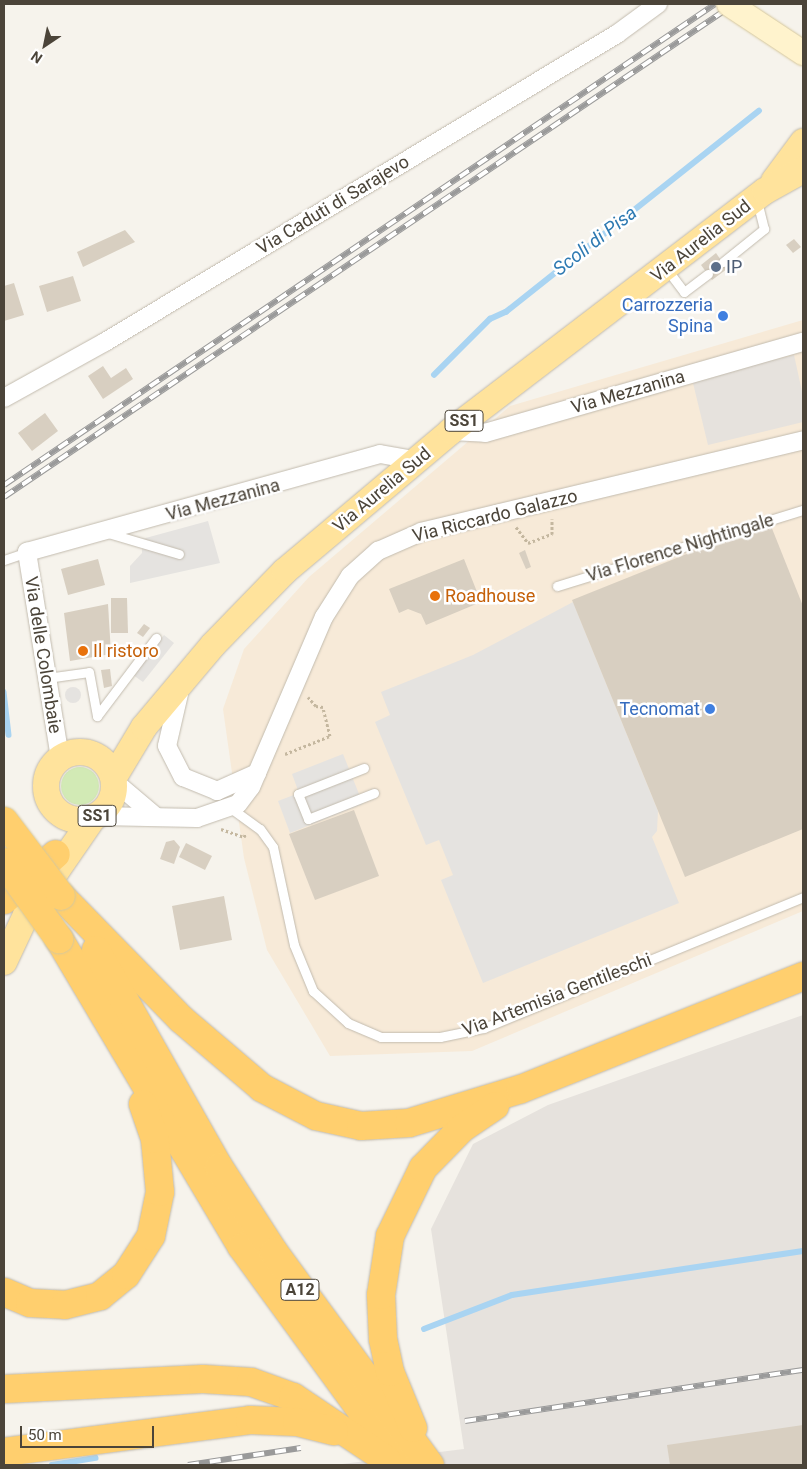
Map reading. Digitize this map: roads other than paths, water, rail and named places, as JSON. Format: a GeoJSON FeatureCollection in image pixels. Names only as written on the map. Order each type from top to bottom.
{"type":"FeatureCollection","features":[{"type":"Feature","properties":{"kind":"highway"},"geometry":{"type":"LineString","coordinates":[[4,821],[57,874],[152,991],[228,1060],[296,1108],[361,1126],[409,1123],[521,1089],[803,976]]}},
{"type":"Feature","properties":{"kind":"highway"},"geometry":{"type":"LineString","coordinates":[[4,862],[109,1020],[167,1114]]}},
{"type":"Feature","properties":{"kind":"highway"},"geometry":{"type":"LineString","coordinates":[[4,900],[57,874]]}},
{"type":"Feature","properties":{"kind":"highway"},"geometry":{"type":"LineString","coordinates":[[4,1292],[30,1303],[65,1304],[100,1296],[126,1276],[151,1236],[157,1214],[158,1165],[167,1114],[110,972],[57,874]]}},
{"type":"Feature","properties":{"kind":"highway"},"geometry":{"type":"LineString","coordinates":[[431,1465],[396,1387],[383,1339],[381,1295],[390,1236],[413,1182],[440,1148],[521,1089]]}},
{"type":"Feature","properties":{"kind":"highway","name":"A12"},"geometry":{"type":"LineString","coordinates":[[167,1114],[242,1247],[401,1465]]}},
{"type":"Feature","properties":{"kind":"highway","name":"A12"},"geometry":{"type":"LineString","coordinates":[[167,1114],[274,1252],[431,1465]]}},
{"type":"Feature","properties":{"kind":"highway"},"geometry":{"type":"LineString","coordinates":[[4,1389],[236,1380],[293,1397],[393,1465]]}},
{"type":"Feature","properties":{"kind":"highway"},"geometry":{"type":"LineString","coordinates":[[4,1452],[250,1420],[297,1422],[352,1436]]}},
{"type":"Feature","properties":{"kind":"main road","name":"Via Aurelia Sud"},"geometry":{"type":"LineString","coordinates":[[760,194],[803,142]]}},
{"type":"Feature","properties":{"kind":"main road","name":"Via Aurelia Sud"},"geometry":{"type":"LineString","coordinates":[[144,726],[193,668],[285,571],[418,461],[451,431],[666,268],[760,194],[803,170]]}},
{"type":"Feature","properties":{"kind":"main road","name":"SS1"},"geometry":{"type":"LineString","coordinates":[[115,780],[96,754],[144,726]]}},
{"type":"Feature","properties":{"kind":"main road","name":"SS1"},"geometry":{"type":"LineString","coordinates":[[4,962],[57,874],[96,817],[112,802],[115,780],[144,726]]}},
{"type":"Feature","properties":{"kind":"main road"},"geometry":{"type":"LineString","coordinates":[[60,758],[78,751],[96,754]]}},
{"type":"Feature","properties":{"kind":"main road","name":"SS1"},"geometry":{"type":"LineString","coordinates":[[57,874],[59,814],[46,785],[60,758]]}},
{"type":"Feature","properties":{"kind":"main road","name":"SS1"},"geometry":{"type":"LineString","coordinates":[[59,814],[74,820],[96,817]]}},
{"type":"Feature","properties":{"kind":"street","name":"Via Caduti di Sarajevo"},"geometry":{"type":"LineString","coordinates":[[4,398],[105,342],[617,34],[658,4]]}},
{"type":"Feature","properties":{"kind":"street"},"geometry":{"type":"LineString","coordinates":[[730,4],[803,53]]}},
{"type":"Feature","properties":{"kind":"street","name":"Via Mezzanina"},"geometry":{"type":"LineString","coordinates":[[451,431],[485,433],[803,342]]}},
{"type":"Feature","properties":{"kind":"street","name":"Via Riccardo Galazzo"},"geometry":{"type":"LineString","coordinates":[[232,809],[246,795],[258,772],[324,617],[350,576],[378,551],[421,532],[803,440]]}},
{"type":"Feature","properties":{"kind":"street","name":"Via Mezzanina"},"geometry":{"type":"LineString","coordinates":[[26,552],[380,454],[418,461]]}},
{"type":"Feature","properties":{"kind":"street","name":"Via delle Colombaie"},"geometry":{"type":"LineString","coordinates":[[26,552],[60,758]]}},
{"type":"Feature","properties":{"kind":"street"},"geometry":{"type":"LineString","coordinates":[[193,668],[169,721],[168,746],[174,765],[193,784],[216,791],[241,784],[258,772]]}},
{"type":"Feature","properties":{"kind":"street"},"geometry":{"type":"LineString","coordinates":[[115,780],[155,816]]}},
{"type":"Feature","properties":{"kind":"street"},"geometry":{"type":"LineString","coordinates":[[96,817],[155,816],[197,818],[232,809]]}},
{"type":"Feature","properties":{"kind":"lane"},"geometry":{"type":"LineString","coordinates":[[723,262],[764,229],[760,194]]}},
{"type":"Feature","properties":{"kind":"lane"},"geometry":{"type":"LineString","coordinates":[[666,268],[684,292],[708,274]]}},
{"type":"Feature","properties":{"kind":"lane","name":"Via Florence Nightingale"},"geometry":{"type":"LineString","coordinates":[[557,586],[803,510]]}},
{"type":"Feature","properties":{"kind":"lane"},"geometry":{"type":"LineString","coordinates":[[103,531],[179,554]]}},
{"type":"Feature","properties":{"kind":"lane"},"geometry":{"type":"LineString","coordinates":[[4,560],[26,552]]}},
{"type":"Feature","properties":{"kind":"lane"},"geometry":{"type":"LineString","coordinates":[[47,678],[89,672],[97,716],[156,638]]}},
{"type":"Feature","properties":{"kind":"lane"},"geometry":{"type":"LineString","coordinates":[[364,768],[298,794],[308,819],[374,794]]}},
{"type":"Feature","properties":{"kind":"lane","name":"Via Artemisia Gentileschi"},"geometry":{"type":"LineString","coordinates":[[232,809],[260,829],[273,847],[294,945],[313,991],[329,1009],[348,1023],[381,1037],[414,1038],[470,1032],[803,897]]}},
{"type":"Feature","properties":{"kind":"waterway","name":"Scoli di Pisa"},"geometry":{"type":"LineString","coordinates":[[434,375],[490,319],[506,312],[759,111]]}},
{"type":"Feature","properties":{"kind":"waterway","name":"Scoli di Pisa"},"geometry":{"type":"LineString","coordinates":[[4,692],[9,735]]}},
{"type":"Feature","properties":{"kind":"waterway"},"geometry":{"type":"LineString","coordinates":[[424,1329],[512,1295],[803,1251]]}},
{"type":"Feature","properties":{"kind":"waterway"},"geometry":{"type":"LineString","coordinates":[[52,1465],[95,1458]]}},
{"type":"Feature","properties":{"kind":"railway"},"geometry":{"type":"LineString","coordinates":[[4,485],[715,4]]}},
{"type":"Feature","properties":{"kind":"railway"},"geometry":{"type":"LineString","coordinates":[[4,497],[734,4]]}},
{"type":"Feature","properties":{"kind":"railway"},"geometry":{"type":"LineString","coordinates":[[465,1421],[803,1370]]}},
{"type":"Feature","properties":{"kind":"railway"},"geometry":{"type":"LineString","coordinates":[[188,1465],[301,1448]]}},
{"type":"Feature","properties":{"kind":"place","name":"IP"},"geometry":{"type":"Point","coordinates":[716,267]}},
{"type":"Feature","properties":{"kind":"place","name":"Carrozzeria Spina"},"geometry":{"type":"Point","coordinates":[723,316]}},
{"type":"Feature","properties":{"kind":"place","name":"Roadhouse"},"geometry":{"type":"Point","coordinates":[435,596]}},
{"type":"Feature","properties":{"kind":"place","name":"Il ristoro"},"geometry":{"type":"Point","coordinates":[83,651]}},
{"type":"Feature","properties":{"kind":"place","name":"Tecnomat"},"geometry":{"type":"Point","coordinates":[710,709]}}]}
